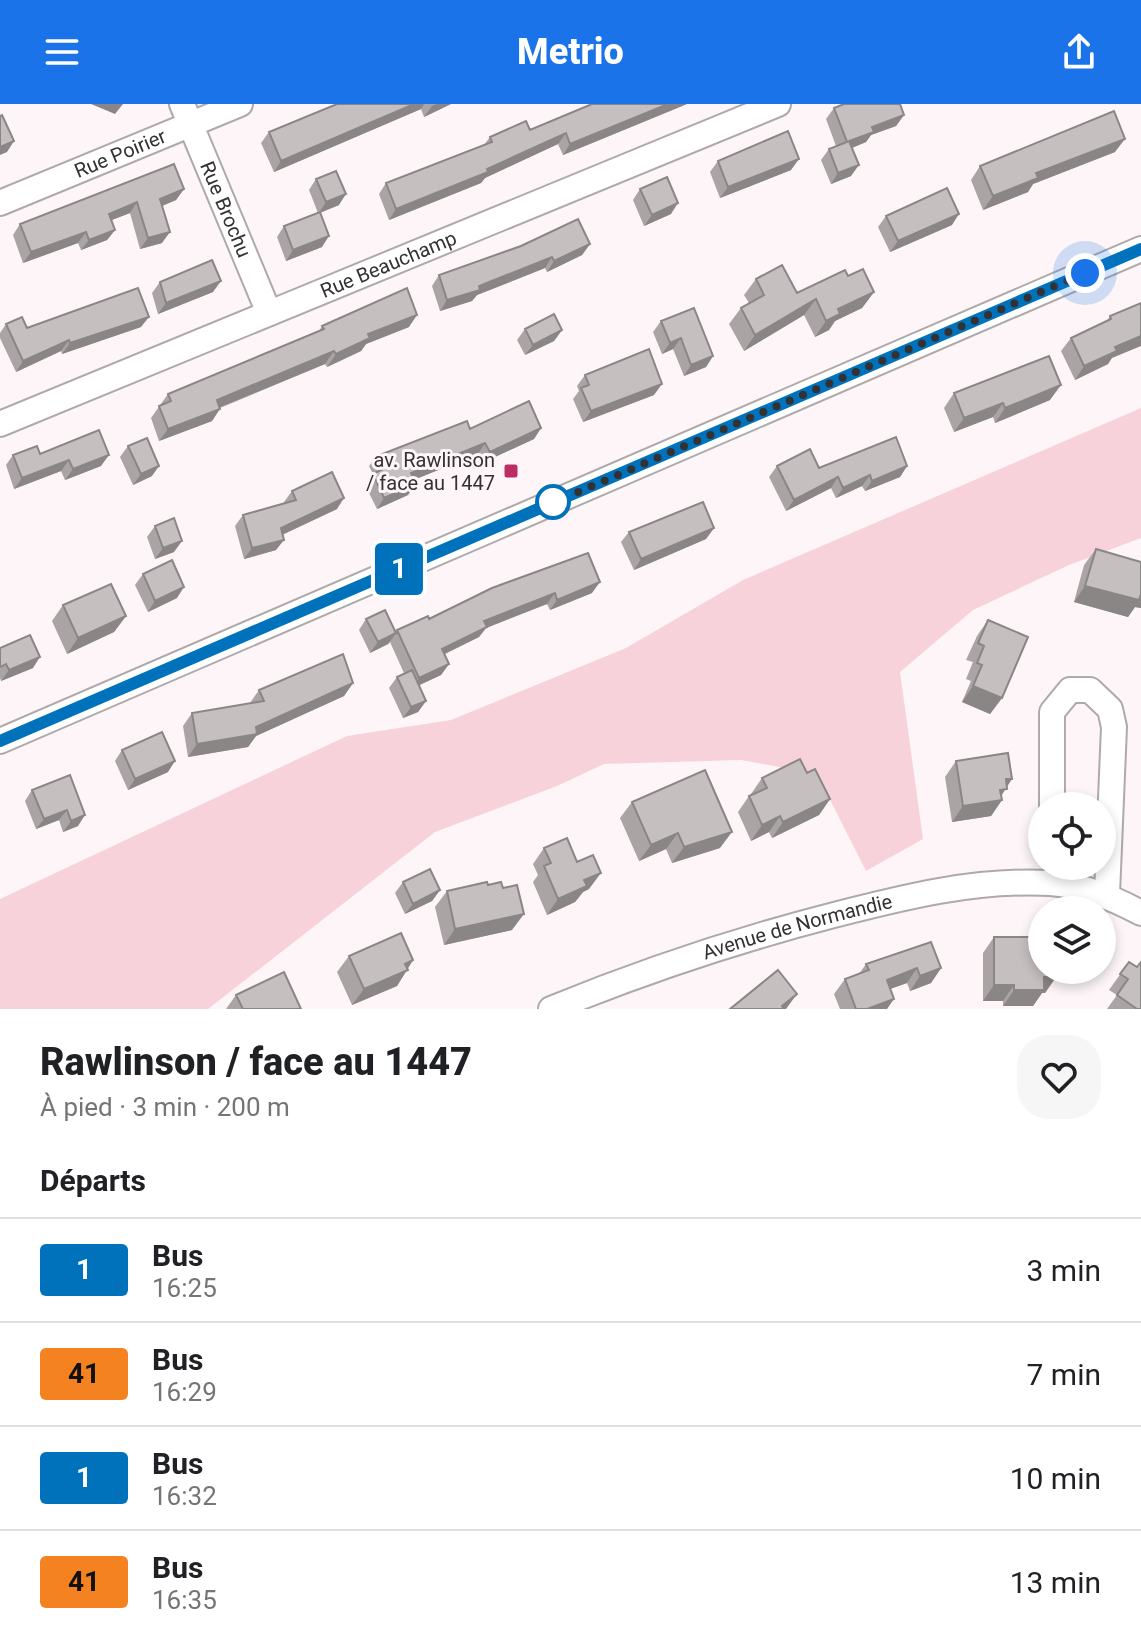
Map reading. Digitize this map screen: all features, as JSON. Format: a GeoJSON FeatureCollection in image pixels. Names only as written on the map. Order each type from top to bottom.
{"type":"FeatureCollection","features":[{"type":"Feature","properties":{"kind":"street","name":"Rue Poirier"},"geometry":{"type":"LineString","coordinates":[[0,203],[186,114],[240,104]]}},
{"type":"Feature","properties":{"kind":"street","name":"Rue Beauchamp"},"geometry":{"type":"LineString","coordinates":[[0,424],[778,104]]}},
{"type":"Feature","properties":{"kind":"street","name":"Rue Brochu"},"geometry":{"type":"LineString","coordinates":[[186,114],[269,313]]}},
{"type":"Feature","properties":{"kind":"street"},"geometry":{"type":"LineString","coordinates":[[0,741],[1141,249]]}},
{"type":"Feature","properties":{"kind":"street"},"geometry":{"type":"LineString","coordinates":[[1052,792],[1052,712],[1070,690],[1090,690],[1110,709],[1114,727],[1111,792]]}},
{"type":"Feature","properties":{"kind":"street","name":"Avenue de Normandie"},"geometry":{"type":"LineString","coordinates":[[551,1009],[680,960],[860,908],[970,884],[1028,877]]}},
{"type":"Feature","properties":{"kind":"street","name":"Avenue de Normandie"},"geometry":{"type":"LineString","coordinates":[[1068,880],[1107,894],[1141,913]]}},
{"type":"Feature","properties":{"kind":"street"},"geometry":{"type":"LineString","coordinates":[[1107,894],[1108,880]]}},
{"type":"Feature","properties":{"kind":"shaded area"},"geometry":{"type":"Polygon","coordinates":[[[1141,408],[1141,538],[1069,565],[973,610],[900,672],[923,839],[866,871],[817,774],[741,760],[604,764],[557,786],[435,832],[208,1009],[0,1009],[0,899],[347,736],[451,720],[626,648],[743,580],[1141,408]]]}},
{"type":"Feature","properties":{"kind":"building"},"geometry":{"type":"Polygon","coordinates":[[[337,104],[414,104],[281,161],[269,132],[337,104]]]}},
{"type":"Feature","properties":{"kind":"building"},"geometry":{"type":"Polygon","coordinates":[[[592,104],[668,104],[570,144],[566,133],[487,169],[488,172],[396,209],[386,183],[492,142],[490,137],[526,121],[530,130],[592,104]]]}},
{"type":"Feature","properties":{"kind":"building"},"geometry":{"type":"Polygon","coordinates":[[[844,104],[900,104],[904,115],[872,127],[874,132],[849,141],[859,165],[838,173],[829,149],[847,142],[834,108],[844,104]]]}},
{"type":"Feature","properties":{"kind":"building"},"geometry":{"type":"Polygon","coordinates":[[[1114,111],[1125,139],[1036,173],[1038,178],[993,196],[980,166],[1114,111]]]}},
{"type":"Feature","properties":{"kind":"building"},"geometry":{"type":"Polygon","coordinates":[[[0,116],[14,141],[0,147],[0,116]]]}},
{"type":"Feature","properties":{"kind":"building"},"geometry":{"type":"Polygon","coordinates":[[[788,131],[799,159],[728,187],[718,161],[788,131]]]}},
{"type":"Feature","properties":{"kind":"building"},"geometry":{"type":"Polygon","coordinates":[[[174,164],[184,189],[160,199],[170,232],[148,238],[137,202],[109,214],[115,230],[89,240],[86,232],[31,252],[20,224],[174,164]]]}},
{"type":"Feature","properties":{"kind":"building"},"geometry":{"type":"Polygon","coordinates":[[[336,171],[346,194],[326,202],[316,179],[336,171]]]}},
{"type":"Feature","properties":{"kind":"building"},"geometry":{"type":"Polygon","coordinates":[[[667,177],[678,203],[652,215],[640,189],[667,177]]]}},
{"type":"Feature","properties":{"kind":"building"},"geometry":{"type":"Polygon","coordinates":[[[947,188],[959,214],[898,241],[886,216],[947,188]]]}},
{"type":"Feature","properties":{"kind":"building"},"geometry":{"type":"Polygon","coordinates":[[[320,212],[329,236],[293,250],[284,226],[320,212]]]}},
{"type":"Feature","properties":{"kind":"building"},"geometry":{"type":"Polygon","coordinates":[[[578,219],[590,244],[554,261],[552,257],[479,286],[480,290],[447,300],[439,275],[521,246],[578,219]]]}},
{"type":"Feature","properties":{"kind":"building"},"geometry":{"type":"Polygon","coordinates":[[[212,260],[221,281],[166,303],[160,282],[212,260]]]}},
{"type":"Feature","properties":{"kind":"building"},"geometry":{"type":"Polygon","coordinates":[[[782,265],[797,293],[845,270],[848,276],[863,269],[874,292],[838,309],[840,314],[826,321],[816,299],[755,335],[741,308],[764,295],[756,279],[782,265]]]}},
{"type":"Feature","properties":{"kind":"building"},"geometry":{"type":"Polygon","coordinates":[[[138,288],[149,317],[70,343],[69,340],[23,361],[6,324],[22,317],[27,328],[138,288]]]}},
{"type":"Feature","properties":{"kind":"building"},"geometry":{"type":"Polygon","coordinates":[[[407,288],[417,315],[368,334],[370,338],[336,354],[334,351],[217,400],[220,409],[168,429],[159,406],[171,401],[168,394],[324,329],[322,326],[407,288]]]}},
{"type":"Feature","properties":{"kind":"building"},"geometry":{"type":"Polygon","coordinates":[[[1141,303],[1141,336],[1084,366],[1071,338],[1141,303]]]}},
{"type":"Feature","properties":{"kind":"building"},"geometry":{"type":"Polygon","coordinates":[[[694,308],[713,356],[691,365],[681,338],[670,343],[661,321],[694,308]]]}},
{"type":"Feature","properties":{"kind":"building"},"geometry":{"type":"Polygon","coordinates":[[[554,314],[562,330],[533,345],[525,329],[554,314]]]}},
{"type":"Feature","properties":{"kind":"building"},"geometry":{"type":"Polygon","coordinates":[[[649,349],[662,384],[591,411],[581,388],[589,385],[585,375],[649,349]]]}},
{"type":"Feature","properties":{"kind":"building"},"geometry":{"type":"Polygon","coordinates":[[[1049,356],[1061,385],[1005,408],[1003,403],[964,418],[954,393],[1049,356]]]}},
{"type":"Feature","properties":{"kind":"building"},"geometry":{"type":"Polygon","coordinates":[[[529,401],[541,428],[490,452],[485,443],[411,473],[416,484],[384,498],[373,474],[383,469],[377,456],[467,421],[470,429],[529,401]]]}},
{"type":"Feature","properties":{"kind":"building"},"geometry":{"type":"Polygon","coordinates":[[[99,430],[109,455],[73,469],[69,460],[22,478],[13,455],[37,446],[40,454],[99,430]]]}},
{"type":"Feature","properties":{"kind":"building"},"geometry":{"type":"Polygon","coordinates":[[[896,437],[907,466],[872,481],[870,475],[843,488],[838,477],[794,500],[777,466],[810,449],[819,468],[896,437]]]}},
{"type":"Feature","properties":{"kind":"building"},"geometry":{"type":"Polygon","coordinates":[[[147,438],[159,466],[141,474],[128,446],[147,438]]]}},
{"type":"Feature","properties":{"kind":"building"},"geometry":{"type":"Polygon","coordinates":[[[332,472],[344,498],[281,528],[284,540],[252,548],[243,515],[296,500],[292,491],[332,472]]]}},
{"type":"Feature","properties":{"kind":"building"},"geometry":{"type":"Polygon","coordinates":[[[703,502],[714,528],[641,559],[629,532],[703,502]]]}},
{"type":"Feature","properties":{"kind":"building"},"geometry":{"type":"Polygon","coordinates":[[[174,518],[182,541],[163,548],[155,526],[174,518]]]}},
{"type":"Feature","properties":{"kind":"building"},"geometry":{"type":"Polygon","coordinates":[[[1096,549],[1141,562],[1139,600],[1085,586],[1096,549]]]}},
{"type":"Feature","properties":{"kind":"building"},"geometry":{"type":"Polygon","coordinates":[[[588,553],[600,582],[557,600],[555,593],[484,621],[487,627],[442,649],[449,664],[419,678],[397,630],[428,616],[429,619],[492,588],[588,553]]]}},
{"type":"Feature","properties":{"kind":"building"},"geometry":{"type":"Polygon","coordinates":[[[172,560],[184,587],[155,601],[143,574],[172,560]]]}},
{"type":"Feature","properties":{"kind":"building"},"geometry":{"type":"Polygon","coordinates":[[[111,584],[126,616],[78,638],[63,605],[111,584]]]}},
{"type":"Feature","properties":{"kind":"building"},"geometry":{"type":"Polygon","coordinates":[[[385,610],[396,633],[378,642],[366,619],[385,610]]]}},
{"type":"Feature","properties":{"kind":"building"},"geometry":{"type":"Polygon","coordinates":[[[988,620],[1028,637],[1002,698],[973,686],[982,665],[977,663],[984,646],[978,643],[988,620]]]}},
{"type":"Feature","properties":{"kind":"building"},"geometry":{"type":"Polygon","coordinates":[[[30,635],[40,657],[9,670],[6,664],[0,667],[0,648],[30,635]]]}},
{"type":"Feature","properties":{"kind":"building"},"geometry":{"type":"Polygon","coordinates":[[[343,654],[353,683],[256,727],[257,734],[197,744],[192,713],[264,701],[259,690],[343,654]]]}},
{"type":"Feature","properties":{"kind":"building"},"geometry":{"type":"Polygon","coordinates":[[[412,670],[426,701],[411,707],[397,677],[412,670]]]}},
{"type":"Feature","properties":{"kind":"building"},"geometry":{"type":"Polygon","coordinates":[[[162,732],[175,761],[135,779],[122,750],[162,732]]]}},
{"type":"Feature","properties":{"kind":"building"},"geometry":{"type":"Polygon","coordinates":[[[1008,753],[1012,779],[1006,779],[1007,789],[1000,790],[1002,800],[963,806],[956,761],[1008,753]]]}},
{"type":"Feature","properties":{"kind":"building"},"geometry":{"type":"Polygon","coordinates":[[[800,759],[807,773],[815,769],[830,799],[783,822],[780,816],[762,825],[749,796],[767,788],[762,778],[800,759]]]}},
{"type":"Feature","properties":{"kind":"building"},"geometry":{"type":"Polygon","coordinates":[[[705,770],[732,832],[684,847],[678,833],[651,845],[632,802],[705,770]]]}},
{"type":"Feature","properties":{"kind":"building"},"geometry":{"type":"Polygon","coordinates":[[[70,775],[85,815],[71,821],[67,810],[44,819],[32,790],[70,775]]]}},
{"type":"Feature","properties":{"kind":"building"},"geometry":{"type":"Polygon","coordinates":[[[567,838],[577,862],[593,855],[601,873],[584,880],[587,886],[558,899],[544,866],[551,863],[544,848],[567,838]]]}},
{"type":"Feature","properties":{"kind":"building"},"geometry":{"type":"Polygon","coordinates":[[[430,869],[440,890],[413,904],[403,882],[430,869]]]}},
{"type":"Feature","properties":{"kind":"building"},"geometry":{"type":"Polygon","coordinates":[[[487,882],[488,885],[501,882],[503,888],[517,885],[524,914],[455,929],[447,891],[487,882]]]}},
{"type":"Feature","properties":{"kind":"building"},"geometry":{"type":"Polygon","coordinates":[[[401,933],[413,960],[405,964],[408,970],[364,989],[349,956],[401,933]]]}},
{"type":"Feature","properties":{"kind":"building"},"geometry":{"type":"Polygon","coordinates":[[[994,937],[1028,937],[1028,984],[1044,984],[1044,990],[1014,990],[1014,985],[994,985],[994,937]]]}},
{"type":"Feature","properties":{"kind":"building"},"geometry":{"type":"Polygon","coordinates":[[[931,942],[941,968],[920,976],[917,968],[887,980],[894,999],[867,1009],[856,1009],[845,979],[869,970],[866,964],[931,942]]]}},
{"type":"Feature","properties":{"kind":"building"},"geometry":{"type":"Polygon","coordinates":[[[1129,962],[1137,967],[1141,962],[1141,1009],[1117,995],[1128,979],[1120,974],[1129,962]]]}},
{"type":"Feature","properties":{"kind":"building"},"geometry":{"type":"Polygon","coordinates":[[[778,970],[797,994],[782,1006],[784,1009],[730,1009],[778,970]]]}},
{"type":"Feature","properties":{"kind":"building"},"geometry":{"type":"Polygon","coordinates":[[[284,972],[301,1009],[243,1009],[236,995],[284,972]]]}},
{"type":"Feature","properties":{"kind":"bus line","name":"1"},"geometry":{"type":"LineString","coordinates":[[0,741],[1141,249]]}},
{"type":"Feature","properties":{"kind":"place","name":"av. Rawlinson / face au 1447"},"geometry":{"type":"Point","coordinates":[511,471]}},
{"type":"Feature","properties":{"kind":"route"},"geometry":{"type":"LineString","coordinates":[[553,502],[546,506],[1085,273]]}}]}
